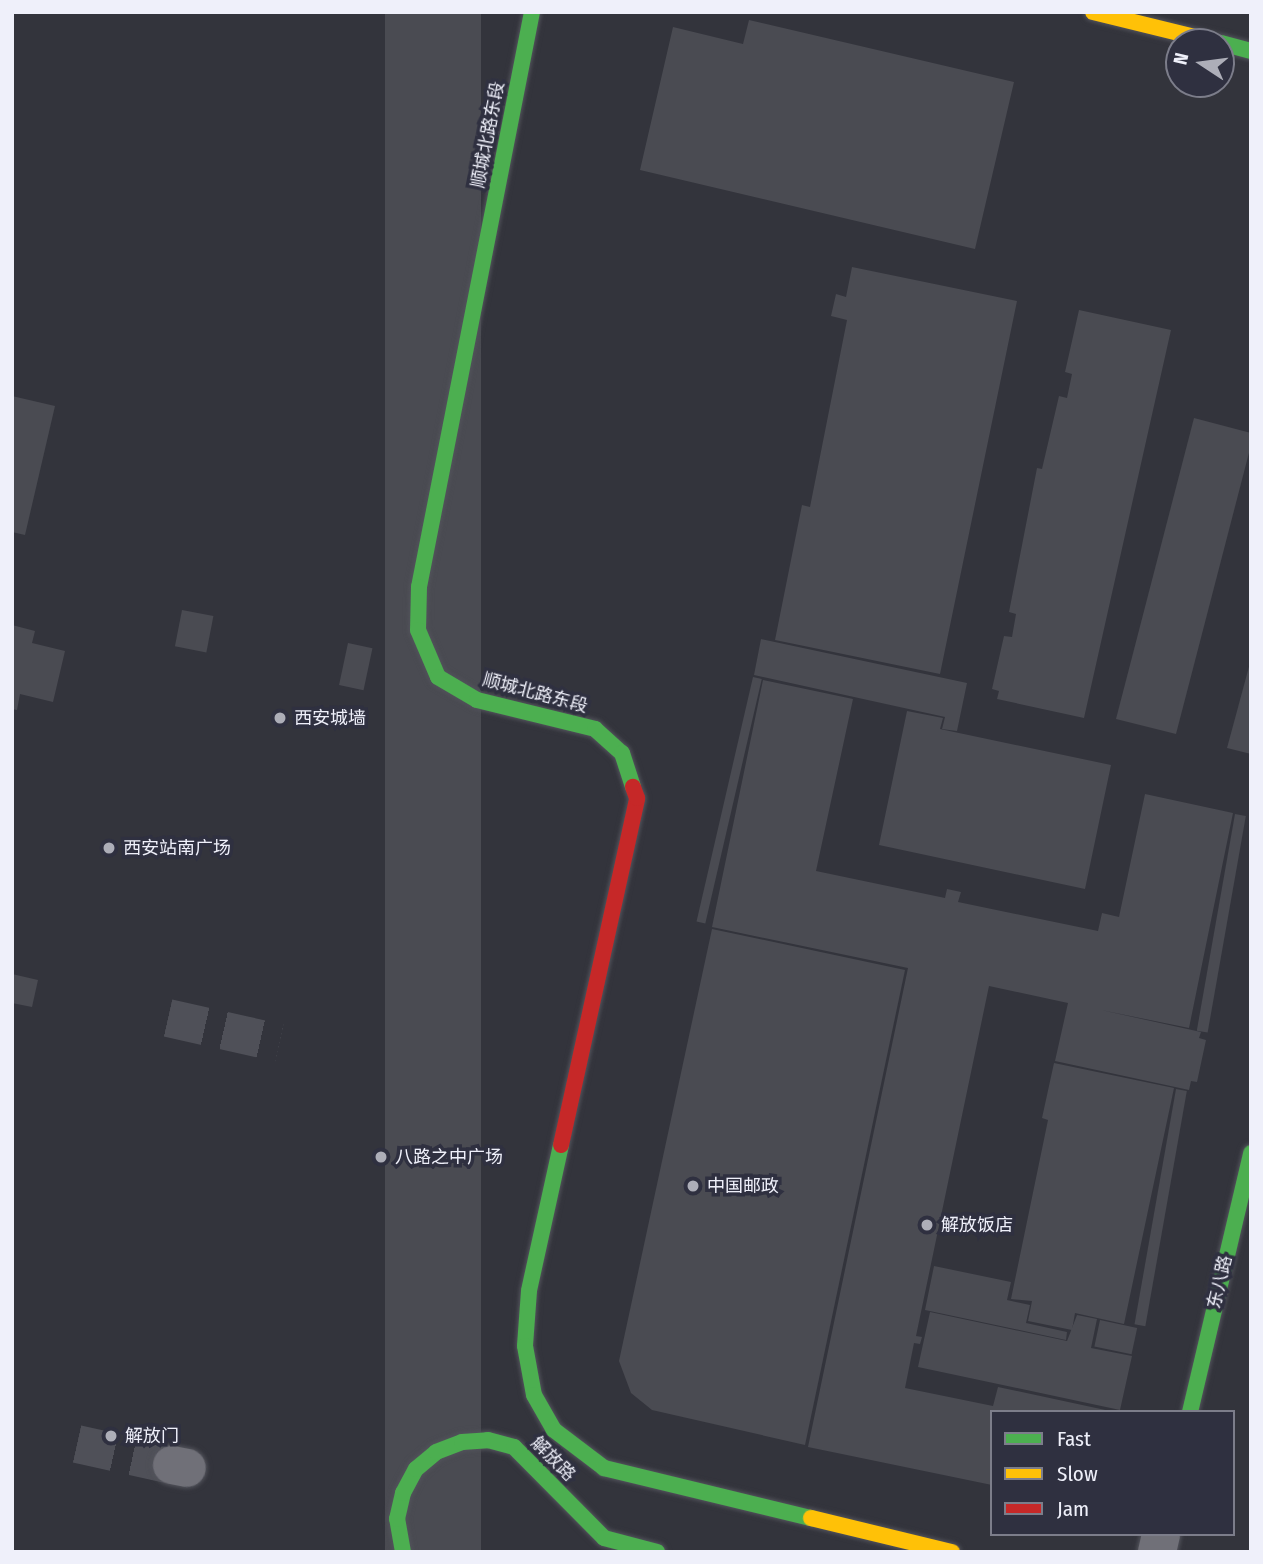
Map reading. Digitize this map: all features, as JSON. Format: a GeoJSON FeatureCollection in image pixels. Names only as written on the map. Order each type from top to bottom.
{"type":"FeatureCollection","features":[{"type":"Feature","properties":{"kind":"street","name":"顺城北路东段"},"geometry":{"type":"LineString","coordinates":[[532,12],[419,587],[418,630],[438,677],[477,700],[595,729],[622,753],[637,798],[529,1292],[525,1346],[534,1395],[554,1430],[604,1468],[952,1552]]}},
{"type":"Feature","properties":{"kind":"street"},"geometry":{"type":"LineString","coordinates":[[1093,12],[1165,30]]}},
{"type":"Feature","properties":{"kind":"street","name":"东八路"},"geometry":{"type":"LineString","coordinates":[[1190,1410],[1251,1153]]}},
{"type":"Feature","properties":{"kind":"street","name":"解放路"},"geometry":{"type":"LineString","coordinates":[[403,1552],[397,1519],[403,1493],[416,1469],[436,1451],[462,1442],[488,1440],[513,1447],[604,1538],[657,1552]]}},
{"type":"Feature","properties":{"kind":"building"},"geometry":{"type":"Polygon","coordinates":[[[385,12],[481,12],[481,1552],[385,1552],[385,12]]]}},
{"type":"Feature","properties":{"kind":"building"},"geometry":{"type":"Polygon","coordinates":[[[749,20],[1014,82],[975,249],[640,170],[673,27],[743,44],[749,20]]]}},
{"type":"Feature","properties":{"kind":"building"},"geometry":{"type":"Polygon","coordinates":[[[852,267],[1017,301],[940,674],[775,640],[802,505],[810,507],[847,320],[831,316],[836,294],[846,297],[852,267]]]}},
{"type":"Feature","properties":{"kind":"building"},"geometry":{"type":"Polygon","coordinates":[[[1079,310],[1171,330],[1084,718],[997,699],[999,691],[992,689],[1004,636],[1012,637],[1016,614],[1009,612],[1037,468],[1042,469],[1059,396],[1067,398],[1072,374],[1065,372],[1079,310]]]}},
{"type":"Feature","properties":{"kind":"building"},"geometry":{"type":"Polygon","coordinates":[[[12,396],[55,406],[25,535],[12,532],[12,396]]]}},
{"type":"Feature","properties":{"kind":"building"},"geometry":{"type":"Polygon","coordinates":[[[1194,418],[1251,433],[1251,445],[1176,734],[1116,719],[1194,418]]]}},
{"type":"Feature","properties":{"kind":"building"},"geometry":{"type":"Polygon","coordinates":[[[182,610],[213,616],[206,652],[175,646],[182,610]]]}},
{"type":"Feature","properties":{"kind":"building"},"geometry":{"type":"Polygon","coordinates":[[[12,625],[35,631],[32,643],[65,651],[53,702],[20,694],[17,710],[12,709],[12,625]]]}},
{"type":"Feature","properties":{"kind":"building"},"geometry":{"type":"Polygon","coordinates":[[[761,639],[967,683],[957,731],[942,729],[945,717],[754,675],[761,639]]]}},
{"type":"Feature","properties":{"kind":"building"},"geometry":{"type":"Polygon","coordinates":[[[348,643],[372,648],[364,690],[339,685],[348,643]]]}},
{"type":"Feature","properties":{"kind":"building"},"geometry":{"type":"Polygon","coordinates":[[[1251,663],[1251,754],[1227,748],[1251,663]]]}},
{"type":"Feature","properties":{"kind":"building"},"geometry":{"type":"Polygon","coordinates":[[[753,677],[762,679],[705,924],[697,922],[753,677]]]}},
{"type":"Feature","properties":{"kind":"building"},"geometry":{"type":"Polygon","coordinates":[[[763,680],[853,699],[816,871],[945,898],[947,889],[961,892],[958,902],[1098,931],[1102,913],[1119,917],[1145,794],[1233,813],[1189,1028],[1101,1010],[1201,1032],[1199,1038],[1206,1040],[1197,1082],[1191,1081],[1189,1090],[1055,1061],[1068,1003],[989,986],[916,1336],[922,1337],[920,1344],[914,1343],[905,1388],[993,1406],[998,1387],[1105,1410],[990,1410],[990,1485],[808,1447],[908,968],[712,927],[763,680]]]}},
{"type":"Feature","properties":{"kind":"building"},"geometry":{"type":"Polygon","coordinates":[[[907,711],[943,718],[940,729],[1111,765],[1085,889],[879,845],[907,711]]]}},
{"type":"Feature","properties":{"kind":"building"},"geometry":{"type":"Polygon","coordinates":[[[1235,814],[1246,816],[1208,1033],[1197,1031],[1235,814]]]}},
{"type":"Feature","properties":{"kind":"building"},"geometry":{"type":"Polygon","coordinates":[[[712,929],[905,970],[805,1445],[652,1410],[631,1393],[619,1361],[712,929]]]}},
{"type":"Feature","properties":{"kind":"building"},"geometry":{"type":"Polygon","coordinates":[[[12,974],[38,980],[32,1007],[12,1003],[12,974]]]}},
{"type":"Feature","properties":{"kind":"building"},"geometry":{"type":"Polygon","coordinates":[[[1054,1063],[1174,1088],[1124,1324],[1075,1313],[1072,1330],[1028,1321],[1032,1301],[1011,1299],[1048,1120],[1042,1118],[1054,1063]]]}},
{"type":"Feature","properties":{"kind":"building"},"geometry":{"type":"Polygon","coordinates":[[[1176,1089],[1187,1091],[1145,1326],[1134,1324],[1176,1089]]]}},
{"type":"Feature","properties":{"kind":"building"},"geometry":{"type":"Polygon","coordinates":[[[934,1266],[1011,1282],[1007,1300],[1030,1305],[1026,1323],[1067,1332],[1066,1340],[925,1310],[934,1266]]]}},
{"type":"Feature","properties":{"kind":"building"},"geometry":{"type":"Polygon","coordinates":[[[930,1312],[1067,1341],[1077,1315],[1097,1319],[1091,1348],[1132,1356],[1120,1410],[918,1367],[930,1312]]]}},
{"type":"Feature","properties":{"kind":"building"},"geometry":{"type":"Polygon","coordinates":[[[1100,1320],[1137,1328],[1132,1354],[1094,1346],[1100,1320]]]}},
{"type":"Feature","properties":{"kind":"tunnel"},"geometry":{"type":"LineString","coordinates":[[168,1018],[279,1043]]}},
{"type":"Feature","properties":{"kind":"tunnel"},"geometry":{"type":"LineString","coordinates":[[77,1444],[172,1465]]}},
{"type":"Feature","properties":{"kind":"traffic: fast"},"geometry":{"type":"LineString","coordinates":[[532,12],[419,587],[418,630],[438,677],[477,700],[595,729],[622,753],[633,787]]}},
{"type":"Feature","properties":{"kind":"traffic: fast"},"geometry":{"type":"LineString","coordinates":[[1235,47],[1251,51]]}},
{"type":"Feature","properties":{"kind":"traffic: fast"},"geometry":{"type":"LineString","coordinates":[[561,1145],[529,1291],[525,1346],[534,1395],[554,1430],[604,1468],[811,1518]]}},
{"type":"Feature","properties":{"kind":"traffic: fast"},"geometry":{"type":"LineString","coordinates":[[1190,1410],[1251,1153]]}},
{"type":"Feature","properties":{"kind":"traffic: fast"},"geometry":{"type":"LineString","coordinates":[[403,1552],[397,1519],[403,1493],[416,1469],[436,1452],[462,1442],[488,1440],[514,1447],[604,1538],[657,1552]]}},
{"type":"Feature","properties":{"kind":"traffic: slow"},"geometry":{"type":"LineString","coordinates":[[1093,12],[1165,30]]}},
{"type":"Feature","properties":{"kind":"traffic: slow"},"geometry":{"type":"LineString","coordinates":[[811,1518],[952,1552]]}},
{"type":"Feature","properties":{"kind":"traffic: jam"},"geometry":{"type":"LineString","coordinates":[[561,1145],[637,798],[633,787]]}},
{"type":"Feature","properties":{"kind":"place","name":"西安城墙"},"geometry":{"type":"Point","coordinates":[280,718]}},
{"type":"Feature","properties":{"kind":"place","name":"西安站南广场"},"geometry":{"type":"Point","coordinates":[109,848]}},
{"type":"Feature","properties":{"kind":"place","name":"八路之中广场"},"geometry":{"type":"Point","coordinates":[381,1157]}},
{"type":"Feature","properties":{"kind":"place","name":"中国邮政"},"geometry":{"type":"Point","coordinates":[693,1186]}},
{"type":"Feature","properties":{"kind":"place","name":"解放饭店"},"geometry":{"type":"Point","coordinates":[927,1225]}},
{"type":"Feature","properties":{"kind":"place","name":"解放门"},"geometry":{"type":"Point","coordinates":[111,1436]}}]}
